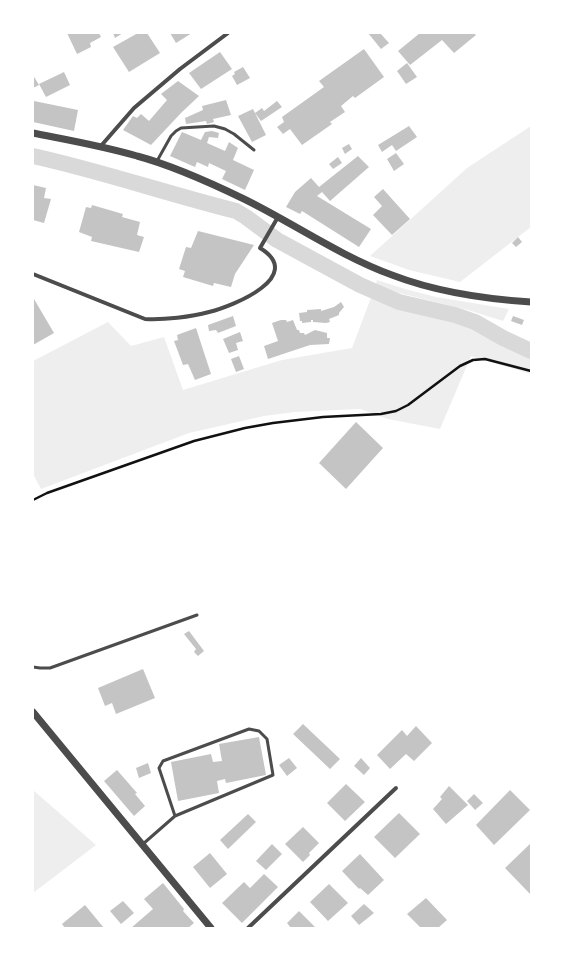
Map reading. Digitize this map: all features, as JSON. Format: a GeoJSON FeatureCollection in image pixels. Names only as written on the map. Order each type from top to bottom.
{"type":"FeatureCollection","features":[{"type":"Feature","properties":{"kind":"street"},"geometry":{"type":"LineString","coordinates":[[99,147],[134,108],[180,69],[228,33]]}},
{"type":"Feature","properties":{"kind":"street"},"geometry":{"type":"LineString","coordinates":[[33,133],[138,156],[188,174],[244,199],[357,260],[392,275],[436,289],[502,300],[531,302]]}},
{"type":"Feature","properties":{"kind":"street"},"geometry":{"type":"LineString","coordinates":[[33,274],[146,319],[157,320],[209,312],[238,302],[257,291],[273,276],[275,269],[273,260],[268,253],[260,248],[278,217]]}},
{"type":"Feature","properties":{"kind":"street"},"geometry":{"type":"LineString","coordinates":[[33,712],[211,928]]}},
{"type":"Feature","properties":{"kind":"street"},"geometry":{"type":"LineString","coordinates":[[248,928],[396,788]]}},
{"type":"Feature","properties":{"kind":"lane"},"geometry":{"type":"LineString","coordinates":[[156,162],[171,136],[181,128],[214,126],[225,129],[234,134],[254,150]]}},
{"type":"Feature","properties":{"kind":"lane"},"geometry":{"type":"LineString","coordinates":[[33,667],[50,668],[197,615]]}},
{"type":"Feature","properties":{"kind":"lane"},"geometry":{"type":"LineString","coordinates":[[142,845],[175,816],[273,775],[267,739],[259,731],[249,729],[163,761],[159,768],[175,816]]}},
{"type":"Feature","properties":{"kind":"path"},"geometry":{"type":"LineString","coordinates":[[33,500],[47,493],[194,440],[287,421],[323,417],[381,414],[396,411],[408,405],[460,366],[473,360],[485,359],[531,371]]}},
{"type":"Feature","properties":{"kind":"shaded area"},"geometry":{"type":"Polygon","coordinates":[[[531,126],[531,227],[460,282],[409,270],[370,256],[467,168],[531,126]]]}},
{"type":"Feature","properties":{"kind":"shaded area"},"geometry":{"type":"Polygon","coordinates":[[[377,280],[436,297],[509,309],[503,321],[468,310],[375,287],[377,280]]]}},
{"type":"Feature","properties":{"kind":"shaded area"},"geometry":{"type":"Polygon","coordinates":[[[372,295],[396,306],[475,327],[501,343],[531,355],[531,374],[471,356],[440,429],[388,419],[360,409],[295,412],[264,416],[189,433],[41,489],[33,474],[33,361],[108,322],[131,346],[164,337],[183,390],[282,360],[352,348],[372,295]]]}},
{"type":"Feature","properties":{"kind":"shaded area"},"geometry":{"type":"Polygon","coordinates":[[[33,790],[96,845],[33,893],[33,790]]]}},
{"type":"Feature","properties":{"kind":"building"},"geometry":{"type":"Polygon","coordinates":[[[67,33],[99,33],[101,37],[90,43],[91,47],[77,54],[67,33]]]}},
{"type":"Feature","properties":{"kind":"building"},"geometry":{"type":"Polygon","coordinates":[[[113,33],[123,33],[115,38],[113,33]]]}},
{"type":"Feature","properties":{"kind":"building"},"geometry":{"type":"Polygon","coordinates":[[[138,33],[147,33],[160,53],[129,72],[113,47],[138,33]]]}},
{"type":"Feature","properties":{"kind":"building"},"geometry":{"type":"Polygon","coordinates":[[[170,33],[192,33],[176,43],[170,33]]]}},
{"type":"Feature","properties":{"kind":"building"},"geometry":{"type":"Polygon","coordinates":[[[368,33],[380,33],[389,43],[381,49],[368,33]]]}},
{"type":"Feature","properties":{"kind":"building"},"geometry":{"type":"Polygon","coordinates":[[[420,33],[474,33],[476,35],[454,53],[442,40],[410,65],[398,51],[420,33]]]}},
{"type":"Feature","properties":{"kind":"building"},"geometry":{"type":"Polygon","coordinates":[[[364,49],[384,77],[355,98],[353,96],[341,106],[345,112],[330,122],[332,124],[302,145],[290,129],[283,134],[277,127],[284,122],[282,117],[324,87],[319,81],[364,49]]]}},
{"type":"Feature","properties":{"kind":"building"},"geometry":{"type":"Polygon","coordinates":[[[220,52],[232,69],[201,89],[189,73],[220,52]]]}},
{"type":"Feature","properties":{"kind":"building"},"geometry":{"type":"Polygon","coordinates":[[[407,63],[417,77],[406,84],[397,71],[407,63]]]}},
{"type":"Feature","properties":{"kind":"building"},"geometry":{"type":"Polygon","coordinates":[[[243,67],[250,78],[237,85],[232,76],[235,74],[234,72],[243,67]]]}},
{"type":"Feature","properties":{"kind":"building"},"geometry":{"type":"Polygon","coordinates":[[[64,72],[70,85],[46,97],[39,84],[64,72]]]}},
{"type":"Feature","properties":{"kind":"building"},"geometry":{"type":"Polygon","coordinates":[[[33,75],[39,85],[33,88],[33,75]]]}},
{"type":"Feature","properties":{"kind":"building"},"geometry":{"type":"Polygon","coordinates":[[[178,81],[199,96],[151,145],[123,130],[133,116],[137,118],[141,114],[149,121],[167,100],[161,94],[178,81]]]}},
{"type":"Feature","properties":{"kind":"building"},"geometry":{"type":"Polygon","coordinates":[[[226,100],[231,115],[213,119],[214,122],[207,124],[206,121],[186,124],[185,118],[203,110],[202,106],[226,100]]]}},
{"type":"Feature","properties":{"kind":"building"},"geometry":{"type":"Polygon","coordinates":[[[34,101],[78,110],[74,131],[33,122],[34,101]]]}},
{"type":"Feature","properties":{"kind":"building"},"geometry":{"type":"Polygon","coordinates":[[[277,101],[282,107],[261,121],[255,113],[262,108],[264,111],[277,101]]]}},
{"type":"Feature","properties":{"kind":"building"},"geometry":{"type":"Polygon","coordinates":[[[253,109],[266,135],[252,142],[238,116],[253,109]]]}},
{"type":"Feature","properties":{"kind":"building"},"geometry":{"type":"Polygon","coordinates":[[[409,126],[417,137],[396,151],[392,145],[382,152],[378,145],[409,126]]]}},
{"type":"Feature","properties":{"kind":"building"},"geometry":{"type":"Polygon","coordinates":[[[212,131],[219,133],[218,138],[209,137],[207,143],[225,151],[229,142],[238,148],[233,160],[254,170],[245,190],[222,179],[226,171],[209,163],[208,167],[197,162],[195,167],[170,156],[182,132],[201,140],[205,132],[212,131]]]}},
{"type":"Feature","properties":{"kind":"building"},"geometry":{"type":"Polygon","coordinates":[[[349,144],[352,149],[345,154],[342,148],[349,144]]]}},
{"type":"Feature","properties":{"kind":"building"},"geometry":{"type":"Polygon","coordinates":[[[396,153],[404,164],[394,171],[387,159],[396,153]]]}},
{"type":"Feature","properties":{"kind":"building"},"geometry":{"type":"Polygon","coordinates":[[[358,156],[369,167],[330,201],[322,192],[317,196],[371,229],[359,247],[302,211],[300,214],[286,207],[295,192],[311,178],[319,187],[358,156]]]}},
{"type":"Feature","properties":{"kind":"building"},"geometry":{"type":"Polygon","coordinates":[[[338,157],[342,163],[333,169],[329,164],[338,157]]]}},
{"type":"Feature","properties":{"kind":"building"},"geometry":{"type":"Polygon","coordinates":[[[33,185],[46,188],[44,198],[51,199],[44,223],[33,220],[33,185]]]}},
{"type":"Feature","properties":{"kind":"building"},"geometry":{"type":"Polygon","coordinates":[[[383,189],[410,219],[392,235],[373,215],[382,206],[374,197],[383,189]]]}},
{"type":"Feature","properties":{"kind":"building"},"geometry":{"type":"Polygon","coordinates":[[[92,205],[123,214],[122,217],[140,222],[137,235],[144,237],[139,252],[91,241],[92,237],[79,232],[86,207],[91,208],[92,205]]]}},
{"type":"Feature","properties":{"kind":"building"},"geometry":{"type":"Polygon","coordinates":[[[198,231],[254,245],[235,274],[231,287],[214,283],[213,286],[183,277],[185,271],[179,269],[186,247],[191,248],[198,231]]]}},
{"type":"Feature","properties":{"kind":"building"},"geometry":{"type":"Polygon","coordinates":[[[518,237],[522,242],[516,247],[512,243],[518,237]]]}},
{"type":"Feature","properties":{"kind":"building"},"geometry":{"type":"Polygon","coordinates":[[[33,299],[54,333],[33,345],[33,299]]]}},
{"type":"Feature","properties":{"kind":"building"},"geometry":{"type":"Polygon","coordinates":[[[341,302],[344,307],[339,315],[329,319],[330,322],[313,322],[313,320],[311,320],[311,322],[302,323],[302,321],[300,321],[299,313],[307,312],[307,310],[321,309],[321,311],[334,307],[341,302]]]}},
{"type":"Feature","properties":{"kind":"building"},"geometry":{"type":"Polygon","coordinates":[[[233,316],[236,326],[218,333],[216,330],[209,331],[208,325],[233,316]]]}},
{"type":"Feature","properties":{"kind":"building"},"geometry":{"type":"Polygon","coordinates":[[[513,316],[524,320],[522,325],[511,321],[513,316]]]}},
{"type":"Feature","properties":{"kind":"building"},"geometry":{"type":"Polygon","coordinates":[[[286,320],[287,322],[293,320],[297,330],[305,335],[315,330],[327,333],[327,338],[330,338],[329,344],[310,345],[268,359],[264,346],[278,341],[272,323],[286,320]]]}},
{"type":"Feature","properties":{"kind":"building"},"geometry":{"type":"Polygon","coordinates":[[[196,328],[211,374],[195,380],[188,364],[183,365],[174,341],[178,340],[177,335],[196,328]]]}},
{"type":"Feature","properties":{"kind":"building"},"geometry":{"type":"Polygon","coordinates":[[[240,332],[243,341],[236,343],[238,350],[229,353],[223,339],[240,332]]]}},
{"type":"Feature","properties":{"kind":"building"},"geometry":{"type":"Polygon","coordinates":[[[239,356],[244,369],[236,372],[231,359],[239,356]]]}},
{"type":"Feature","properties":{"kind":"building"},"geometry":{"type":"Polygon","coordinates":[[[356,422],[383,448],[346,489],[319,463],[356,422]]]}},
{"type":"Feature","properties":{"kind":"building"},"geometry":{"type":"Polygon","coordinates":[[[189,631],[204,651],[198,656],[194,652],[196,649],[184,634],[189,631]]]}},
{"type":"Feature","properties":{"kind":"building"},"geometry":{"type":"Polygon","coordinates":[[[143,669],[155,698],[116,714],[112,703],[105,706],[98,688],[143,669]]]}},
{"type":"Feature","properties":{"kind":"building"},"geometry":{"type":"Polygon","coordinates":[[[303,724],[340,759],[330,769],[293,734],[303,724]]]}},
{"type":"Feature","properties":{"kind":"building"},"geometry":{"type":"Polygon","coordinates":[[[416,726],[432,743],[414,761],[406,754],[390,769],[377,755],[402,730],[407,736],[416,726]]]}},
{"type":"Feature","properties":{"kind":"building"},"geometry":{"type":"Polygon","coordinates":[[[259,737],[266,775],[226,783],[225,779],[217,781],[219,793],[178,801],[171,762],[211,754],[213,762],[222,761],[219,744],[259,737]]]}},
{"type":"Feature","properties":{"kind":"building"},"geometry":{"type":"Polygon","coordinates":[[[289,758],[297,768],[287,776],[279,765],[289,758]]]}},
{"type":"Feature","properties":{"kind":"building"},"geometry":{"type":"Polygon","coordinates":[[[361,758],[370,768],[364,775],[354,766],[361,758]]]}},
{"type":"Feature","properties":{"kind":"building"},"geometry":{"type":"Polygon","coordinates":[[[148,763],[151,773],[139,778],[136,768],[148,763]]]}},
{"type":"Feature","properties":{"kind":"building"},"geometry":{"type":"Polygon","coordinates":[[[117,770],[137,793],[135,794],[145,806],[134,816],[104,781],[117,770]]]}},
{"type":"Feature","properties":{"kind":"building"},"geometry":{"type":"Polygon","coordinates":[[[346,784],[365,802],[345,821],[327,803],[346,784]]]}},
{"type":"Feature","properties":{"kind":"building"},"geometry":{"type":"Polygon","coordinates":[[[449,786],[468,805],[446,824],[433,809],[442,799],[440,797],[449,786]]]}},
{"type":"Feature","properties":{"kind":"building"},"geometry":{"type":"Polygon","coordinates":[[[510,790],[530,810],[494,845],[476,825],[510,790]]]}},
{"type":"Feature","properties":{"kind":"building"},"geometry":{"type":"Polygon","coordinates":[[[474,794],[483,803],[475,810],[467,801],[474,794]]]}},
{"type":"Feature","properties":{"kind":"building"},"geometry":{"type":"Polygon","coordinates":[[[399,813],[420,834],[395,858],[374,837],[399,813]]]}},
{"type":"Feature","properties":{"kind":"building"},"geometry":{"type":"Polygon","coordinates":[[[248,814],[256,822],[228,849],[220,840],[248,814]]]}},
{"type":"Feature","properties":{"kind":"building"},"geometry":{"type":"Polygon","coordinates":[[[303,827],[319,843],[309,853],[310,855],[303,862],[285,844],[303,827]]]}},
{"type":"Feature","properties":{"kind":"building"},"geometry":{"type":"Polygon","coordinates":[[[531,843],[531,895],[505,868],[531,843]]]}},
{"type":"Feature","properties":{"kind":"building"},"geometry":{"type":"Polygon","coordinates":[[[272,844],[282,854],[266,870],[256,861],[272,844]]]}},
{"type":"Feature","properties":{"kind":"building"},"geometry":{"type":"Polygon","coordinates":[[[210,853],[227,874],[210,888],[193,867],[210,853]]]}},
{"type":"Feature","properties":{"kind":"building"},"geometry":{"type":"Polygon","coordinates":[[[360,854],[384,880],[368,895],[360,888],[359,889],[342,871],[360,854]]]}},
{"type":"Feature","properties":{"kind":"building"},"geometry":{"type":"Polygon","coordinates":[[[264,874],[278,887],[242,923],[222,903],[244,882],[250,888],[264,874]]]}},
{"type":"Feature","properties":{"kind":"building"},"geometry":{"type":"Polygon","coordinates":[[[163,883],[184,909],[183,911],[194,923],[188,928],[131,928],[153,909],[144,899],[163,883]]]}},
{"type":"Feature","properties":{"kind":"building"},"geometry":{"type":"Polygon","coordinates":[[[329,884],[348,903],[328,921],[310,902],[329,884]]]}},
{"type":"Feature","properties":{"kind":"building"},"geometry":{"type":"Polygon","coordinates":[[[426,898],[447,920],[438,928],[421,928],[407,914],[426,898]]]}},
{"type":"Feature","properties":{"kind":"building"},"geometry":{"type":"Polygon","coordinates":[[[123,901],[134,913],[121,924],[110,911],[123,901]]]}},
{"type":"Feature","properties":{"kind":"building"},"geometry":{"type":"Polygon","coordinates":[[[364,904],[374,913],[359,925],[351,916],[364,904]]]}},
{"type":"Feature","properties":{"kind":"building"},"geometry":{"type":"Polygon","coordinates":[[[85,905],[104,928],[65,928],[62,924],[85,905]]]}},
{"type":"Feature","properties":{"kind":"building"},"geometry":{"type":"Polygon","coordinates":[[[299,911],[316,928],[291,928],[287,923],[299,911]]]}},
{"type":"Feature","properties":{"kind":"waterway"},"geometry":{"type":"LineString","coordinates":[[33,156],[236,211],[277,240],[360,285],[399,302],[455,315],[475,322],[503,338],[531,351]]}}]}
